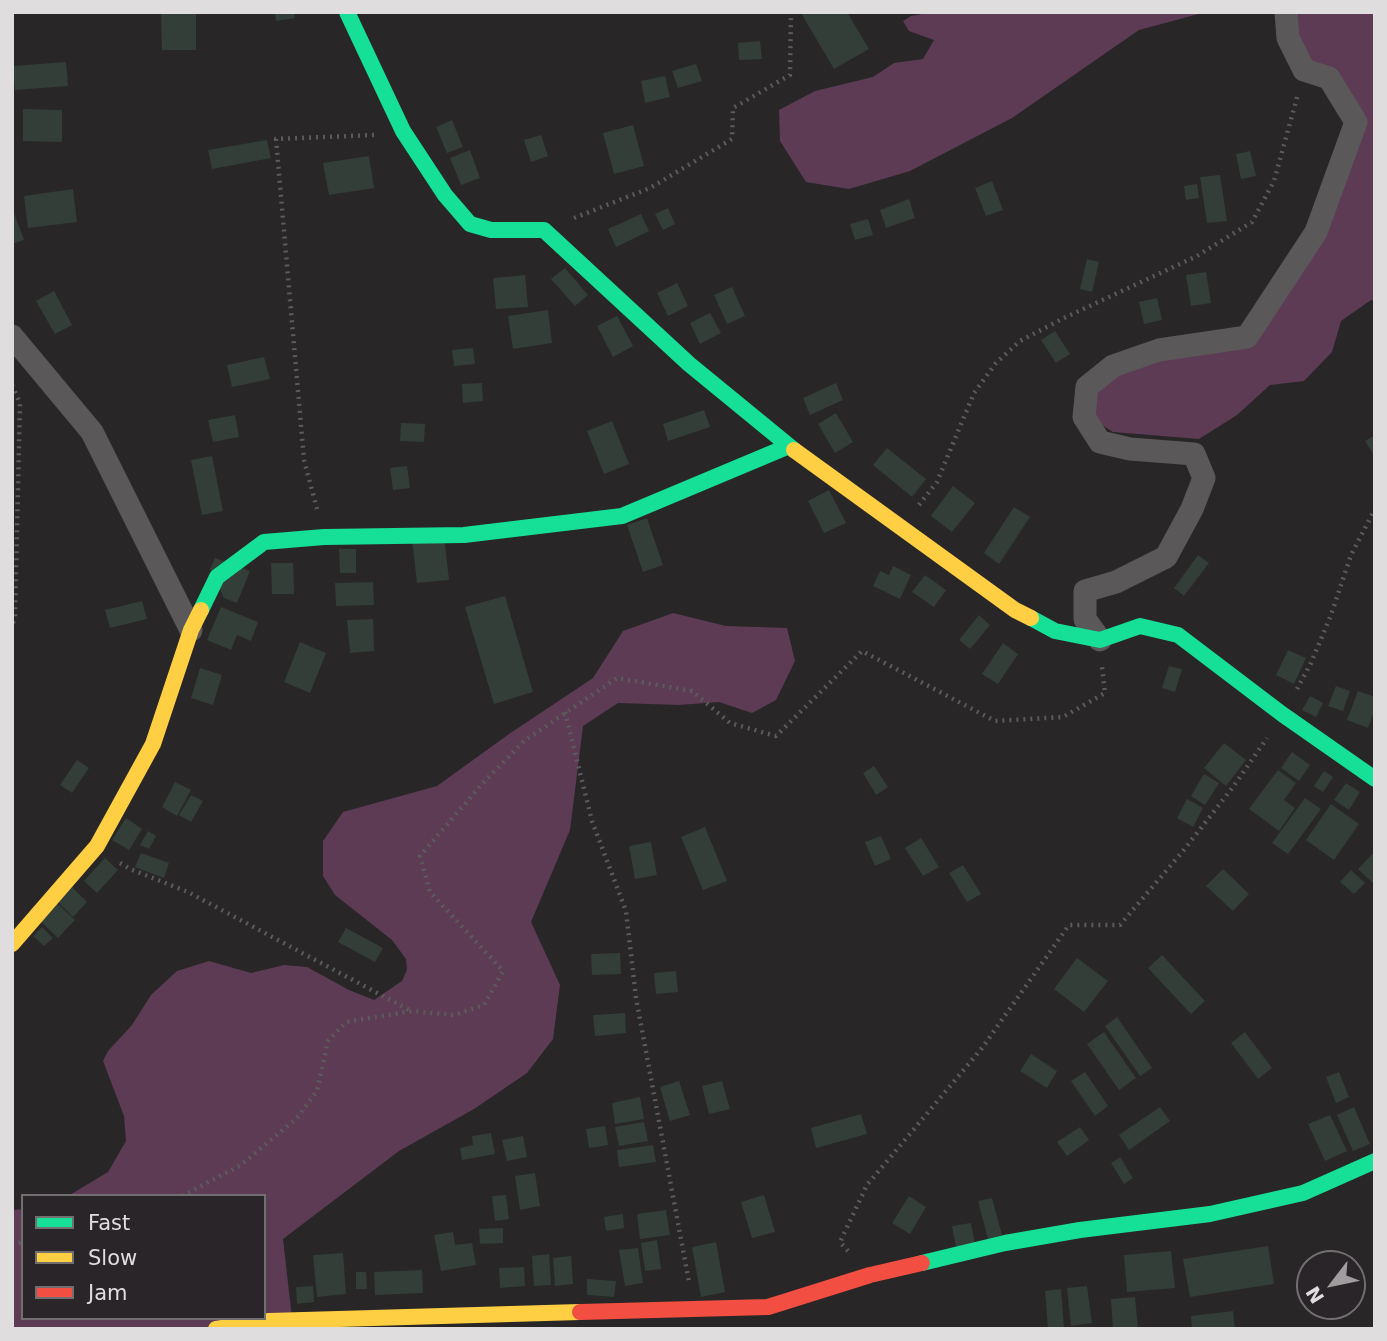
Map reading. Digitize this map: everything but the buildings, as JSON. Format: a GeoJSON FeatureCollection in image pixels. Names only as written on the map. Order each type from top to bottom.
{"type":"FeatureCollection","features":[{"type":"Feature","properties":{"kind":"street"},"geometry":{"type":"LineString","coordinates":[[347,12],[402,131],[445,195],[470,224],[491,230],[544,230],[689,364],[789,446],[1015,610],[1055,631],[1100,640],[1140,626],[1178,635],[1282,714],[1375,779]]}},
{"type":"Feature","properties":{"kind":"street"},"geometry":{"type":"LineString","coordinates":[[1100,640],[1085,619],[1085,591],[1116,582],[1166,557],[1192,509],[1204,478],[1195,454],[1130,449],[1100,442],[1084,417],[1087,387],[1113,366],[1158,350],[1248,337],[1316,232],[1356,122],[1329,78],[1304,70],[1288,38],[1286,12]]}},
{"type":"Feature","properties":{"kind":"street"},"geometry":{"type":"LineString","coordinates":[[12,336],[92,432],[191,630]]}},
{"type":"Feature","properties":{"kind":"street"},"geometry":{"type":"LineString","coordinates":[[12,944],[97,846],[153,744],[191,630],[217,577],[264,542],[324,537],[464,535],[622,516],[789,446]]}},
{"type":"Feature","properties":{"kind":"street"},"geometry":{"type":"LineString","coordinates":[[216,1329],[283,1320],[768,1307],[870,1275],[1005,1243],[1080,1230],[1210,1214],[1303,1194],[1375,1161]]}},
{"type":"Feature","properties":{"kind":"path"},"geometry":{"type":"LineString","coordinates":[[544,230],[650,188],[732,139],[733,108],[790,75],[791,12]]}},
{"type":"Feature","properties":{"kind":"path"},"geometry":{"type":"LineString","coordinates":[[901,528],[937,482],[975,393],[996,363],[1020,341],[1197,256],[1252,222],[1274,181],[1304,70]]}},
{"type":"Feature","properties":{"kind":"path"},"geometry":{"type":"LineString","coordinates":[[324,537],[304,460],[276,139],[354,137],[402,131]]}},
{"type":"Feature","properties":{"kind":"path"},"geometry":{"type":"LineString","coordinates":[[12,385],[20,403],[15,617],[12,626]]}},
{"type":"Feature","properties":{"kind":"path"},"geometry":{"type":"LineString","coordinates":[[870,1275],[840,1242],[867,1185],[982,1048],[1069,925],[1120,925],[1224,798],[1282,714],[1311,663],[1351,555],[1375,509]]}},
{"type":"Feature","properties":{"kind":"path"},"geometry":{"type":"LineString","coordinates":[[186,1194],[241,1165],[297,1118],[317,1091],[328,1041],[346,1022],[412,1011],[454,1015],[484,1005],[503,971],[430,892],[420,856],[482,784],[524,741],[617,678],[692,691],[730,723],[776,736],[862,651],[995,721],[1063,717],[1105,693],[1100,640]]}},
{"type":"Feature","properties":{"kind":"path"},"geometry":{"type":"LineString","coordinates":[[565,712],[592,821],[626,911],[636,998],[694,1311]]}},
{"type":"Feature","properties":{"kind":"path"},"geometry":{"type":"LineString","coordinates":[[97,846],[130,869],[188,892],[412,1011]]}},
{"type":"Feature","properties":{"kind":"shaded area"},"geometry":{"type":"Polygon","coordinates":[[[933,12],[1206,12],[1139,30],[1012,118],[910,171],[849,189],[806,182],[780,141],[779,110],[815,91],[873,77],[894,63],[923,59],[934,40],[909,31],[903,21],[911,16],[933,12]]]}},
{"type":"Feature","properties":{"kind":"shaded area"},"geometry":{"type":"Polygon","coordinates":[[[1290,12],[1375,12],[1375,301],[1371,300],[1341,321],[1332,352],[1304,381],[1270,385],[1237,415],[1199,439],[1113,432],[1091,418],[1097,394],[1116,374],[1162,355],[1251,339],[1361,122],[1307,67],[1290,12]]]}},
{"type":"Feature","properties":{"kind":"shaded area"},"geometry":{"type":"Polygon","coordinates":[[[673,613],[726,626],[787,628],[795,661],[776,700],[752,713],[719,702],[679,705],[618,703],[583,726],[570,830],[531,922],[560,985],[553,1039],[527,1073],[474,1109],[399,1151],[283,1239],[293,1327],[12,1329],[12,1210],[21,1209],[21,1320],[266,1320],[266,1194],[71,1194],[108,1172],[126,1141],[124,1116],[103,1061],[108,1051],[132,1025],[151,995],[177,971],[209,961],[251,973],[284,965],[307,967],[374,1000],[402,981],[407,970],[406,959],[392,940],[335,895],[323,876],[323,841],[343,812],[437,786],[593,678],[623,631],[673,613]]]}},
{"type":"Feature","properties":{"kind":"traffic: fast"},"geometry":{"type":"LineString","coordinates":[[347,12],[403,131],[445,195],[470,224],[491,230],[544,230],[689,364],[794,450]]}},
{"type":"Feature","properties":{"kind":"traffic: fast"},"geometry":{"type":"LineString","coordinates":[[201,610],[217,577],[264,542],[324,537],[464,535],[622,516],[789,446]]}},
{"type":"Feature","properties":{"kind":"traffic: fast"},"geometry":{"type":"LineString","coordinates":[[1031,618],[1055,631],[1100,640],[1140,626],[1178,635],[1282,714],[1375,779]]}},
{"type":"Feature","properties":{"kind":"traffic: fast"},"geometry":{"type":"LineString","coordinates":[[922,1263],[1005,1243],[1080,1230],[1210,1214],[1303,1193],[1375,1161]]}},
{"type":"Feature","properties":{"kind":"traffic: slow"},"geometry":{"type":"LineString","coordinates":[[794,450],[1015,610],[1031,618]]}},
{"type":"Feature","properties":{"kind":"traffic: slow"},"geometry":{"type":"LineString","coordinates":[[12,944],[97,846],[153,744],[191,630],[201,610]]}},
{"type":"Feature","properties":{"kind":"traffic: slow"},"geometry":{"type":"LineString","coordinates":[[216,1329],[269,1321],[580,1312]]}},
{"type":"Feature","properties":{"kind":"traffic: jam"},"geometry":{"type":"LineString","coordinates":[[580,1312],[768,1307],[870,1275],[922,1263]]}}]}
